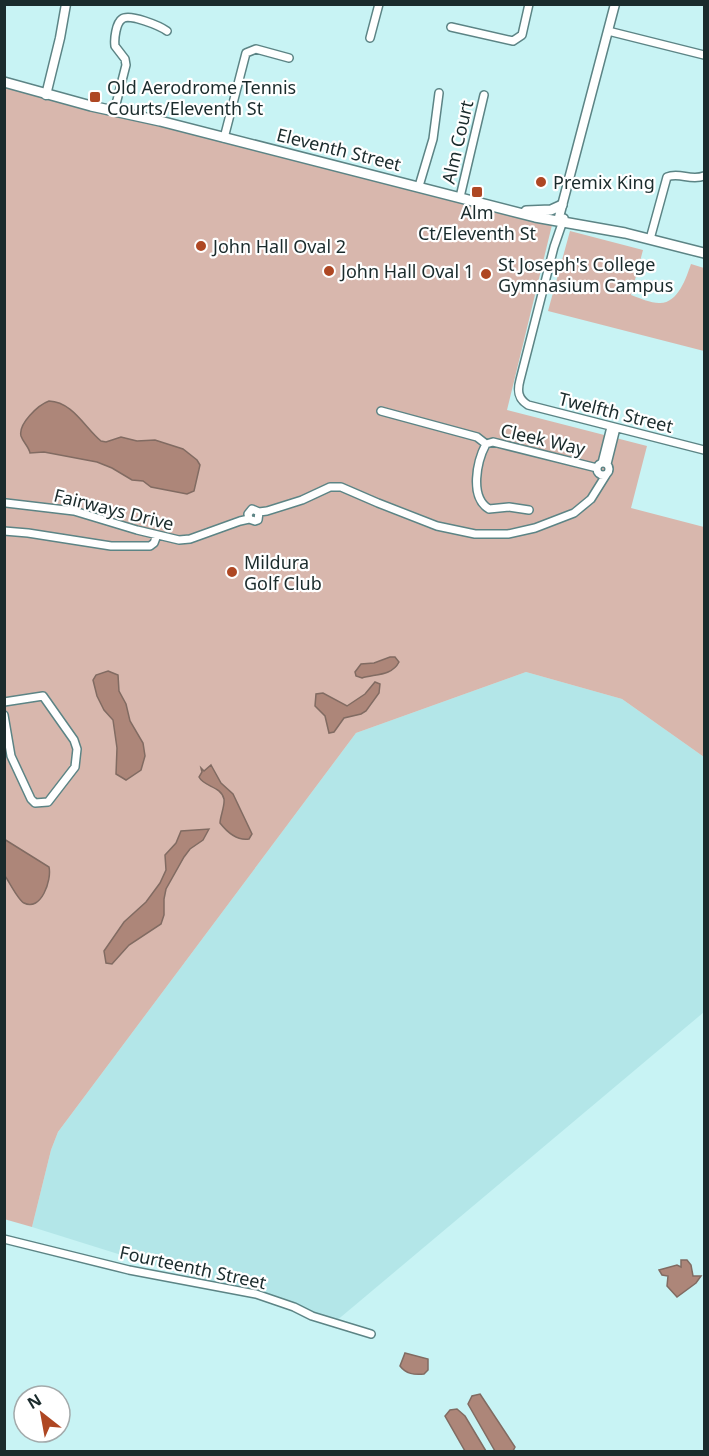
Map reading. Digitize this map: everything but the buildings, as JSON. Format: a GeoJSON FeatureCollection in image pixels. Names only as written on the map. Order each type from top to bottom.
{"type":"FeatureCollection","features":[{"type":"Feature","properties":{"kind":"main road","name":"Eleventh Street"},"geometry":{"type":"LineString","coordinates":[[4,81],[460,197],[705,253]]}},
{"type":"Feature","properties":{"kind":"main road"},"geometry":{"type":"LineString","coordinates":[[524,211],[551,210],[562,205]]}},
{"type":"Feature","properties":{"kind":"main road","name":"Eleventh Street"},"geometry":{"type":"LineString","coordinates":[[510,209],[561,220]]}},
{"type":"Feature","properties":{"kind":"street"},"geometry":{"type":"LineString","coordinates":[[47,92],[66,4]]}},
{"type":"Feature","properties":{"kind":"street"},"geometry":{"type":"LineString","coordinates":[[370,38],[379,4]]}},
{"type":"Feature","properties":{"kind":"street"},"geometry":{"type":"LineString","coordinates":[[451,27],[513,41],[522,35],[529,4]]}},
{"type":"Feature","properties":{"kind":"street"},"geometry":{"type":"LineString","coordinates":[[561,220],[615,4]]}},
{"type":"Feature","properties":{"kind":"street"},"geometry":{"type":"LineString","coordinates":[[114,109],[126,65],[124,57],[115,46],[120,22],[123,18],[128,17],[159,25],[167,31]]}},
{"type":"Feature","properties":{"kind":"street"},"geometry":{"type":"LineString","coordinates":[[608,31],[705,55]]}},
{"type":"Feature","properties":{"kind":"street"},"geometry":{"type":"LineString","coordinates":[[224,138],[246,53],[256,49],[289,58]]}},
{"type":"Feature","properties":{"kind":"street"},"geometry":{"type":"LineString","coordinates":[[419,186],[433,139],[439,93]]}},
{"type":"Feature","properties":{"kind":"street","name":"Alm Court"},"geometry":{"type":"LineString","coordinates":[[460,197],[484,95]]}},
{"type":"Feature","properties":{"kind":"street"},"geometry":{"type":"LineString","coordinates":[[650,239],[667,177],[672,174],[694,178],[705,176]]}},
{"type":"Feature","properties":{"kind":"street"},"geometry":{"type":"LineString","coordinates":[[561,220],[562,205],[567,191]]}},
{"type":"Feature","properties":{"kind":"street","name":"Twelfth Street"},"geometry":{"type":"LineString","coordinates":[[561,220],[520,380],[518,391],[521,399],[528,405],[705,450]]}},
{"type":"Feature","properties":{"kind":"street"},"geometry":{"type":"LineString","coordinates":[[381,411],[471,435],[486,444]]}},
{"type":"Feature","properties":{"kind":"street"},"geometry":{"type":"LineString","coordinates":[[602,469],[614,427]]}},
{"type":"Feature","properties":{"kind":"street","name":"Cleek Way"},"geometry":{"type":"LineString","coordinates":[[529,510],[509,507],[489,509],[482,503],[476,479],[486,444],[493,442],[602,469]]}},
{"type":"Feature","properties":{"kind":"street","name":"Fairways Drive"},"geometry":{"type":"LineString","coordinates":[[7,506],[49,507],[74,511],[174,539],[190,538],[240,521],[248,517],[252,509],[260,514],[302,500],[330,487],[341,487],[378,504],[437,526],[475,534],[508,534],[546,525],[574,513],[591,499],[600,482],[602,469]]}},
{"type":"Feature","properties":{"kind":"street"},"geometry":{"type":"LineString","coordinates":[[4,531],[111,546],[150,546],[157,535]]}},
{"type":"Feature","properties":{"kind":"street"},"geometry":{"type":"LineString","coordinates":[[4,702],[43,696],[74,740],[77,749],[75,767],[48,802],[35,803],[31,799],[11,756],[4,715]]}},
{"type":"Feature","properties":{"kind":"street","name":"Fourteenth Street"},"geometry":{"type":"LineString","coordinates":[[4,1239],[129,1270],[256,1294],[312,1316],[371,1334]]}},
{"type":"Feature","properties":{"kind":"shaded area"},"geometry":{"type":"Polygon","coordinates":[[[4,87],[552,225],[507,410],[647,446],[631,508],[704,527],[704,757],[622,699],[526,672],[356,733],[58,1132],[51,1150],[32,1227],[4,1219],[4,87]]]}},
{"type":"Feature","properties":{"kind":"shaded area"},"geometry":{"type":"Polygon","coordinates":[[[570,231],[643,250],[631,295],[649,301],[666,302],[676,295],[691,264],[704,268],[704,351],[548,311],[570,231]]]}},
{"type":"Feature","properties":{"kind":"shaded area"},"geometry":{"type":"Polygon","coordinates":[[[49,401],[57,402],[72,411],[101,441],[106,442],[121,437],[137,441],[155,440],[183,449],[200,465],[194,491],[187,494],[151,487],[143,481],[132,480],[97,462],[44,452],[30,453],[21,436],[21,431],[35,411],[49,401]]]}},
{"type":"Feature","properties":{"kind":"shaded area"},"geometry":{"type":"Polygon","coordinates":[[[395,657],[399,662],[392,670],[362,678],[356,676],[355,672],[361,664],[374,663],[395,657]]]}},
{"type":"Feature","properties":{"kind":"shaded area"},"geometry":{"type":"Polygon","coordinates":[[[108,671],[118,675],[119,691],[126,704],[130,721],[143,743],[145,756],[141,770],[126,780],[116,774],[117,748],[113,720],[104,710],[97,696],[93,680],[96,675],[108,671]]]}},
{"type":"Feature","properties":{"kind":"shaded area"},"geometry":{"type":"Polygon","coordinates":[[[526,672],[622,699],[704,757],[704,1012],[335,1322],[32,1227],[51,1150],[58,1132],[356,733],[526,672]]]}},
{"type":"Feature","properties":{"kind":"shaded area"},"geometry":{"type":"Polygon","coordinates":[[[375,682],[380,684],[379,693],[366,711],[344,718],[334,732],[329,733],[325,716],[315,706],[316,694],[323,693],[347,706],[365,694],[375,682]]]}},
{"type":"Feature","properties":{"kind":"shaded area"},"geometry":{"type":"Polygon","coordinates":[[[211,765],[221,783],[233,794],[252,834],[249,839],[240,839],[220,823],[224,799],[220,791],[199,777],[202,772],[201,768],[204,771],[211,765]]]}},
{"type":"Feature","properties":{"kind":"shaded area"},"geometry":{"type":"Polygon","coordinates":[[[209,829],[203,840],[190,849],[184,857],[166,889],[161,924],[129,945],[112,964],[106,963],[104,951],[124,922],[146,902],[160,883],[166,870],[165,855],[176,843],[181,831],[209,829]]]}},
{"type":"Feature","properties":{"kind":"shaded area"},"geometry":{"type":"Polygon","coordinates":[[[4,839],[49,867],[47,886],[36,903],[30,905],[24,903],[5,876],[4,839]]]}},
{"type":"Feature","properties":{"kind":"shaded area"},"geometry":{"type":"Polygon","coordinates":[[[681,1260],[687,1260],[691,1265],[693,1276],[701,1276],[696,1283],[677,1297],[667,1286],[668,1276],[662,1275],[659,1270],[677,1265],[681,1267],[681,1260]]]}},
{"type":"Feature","properties":{"kind":"shaded area"},"geometry":{"type":"Polygon","coordinates":[[[405,1353],[428,1359],[428,1370],[424,1374],[405,1371],[400,1366],[405,1353]]]}},
{"type":"Feature","properties":{"kind":"shaded area"},"geometry":{"type":"Polygon","coordinates":[[[480,1394],[515,1447],[513,1451],[495,1451],[468,1404],[472,1396],[480,1394]]]}},
{"type":"Feature","properties":{"kind":"shaded area"},"geometry":{"type":"Polygon","coordinates":[[[457,1409],[465,1416],[486,1451],[465,1451],[445,1416],[450,1410],[457,1409]]]}},
{"type":"Feature","properties":{"kind":"place","name":"Old Aerodrome Tennis Courts/Eleventh St"},"geometry":{"type":"Point","coordinates":[95,97]}},
{"type":"Feature","properties":{"kind":"place","name":"Premix King"},"geometry":{"type":"Point","coordinates":[541,182]}},
{"type":"Feature","properties":{"kind":"place","name":"Alm Ct/Eleventh St"},"geometry":{"type":"Point","coordinates":[477,192]}},
{"type":"Feature","properties":{"kind":"place","name":"John Hall Oval 2"},"geometry":{"type":"Point","coordinates":[201,246]}},
{"type":"Feature","properties":{"kind":"place","name":"John Hall Oval 1"},"geometry":{"type":"Point","coordinates":[329,271]}},
{"type":"Feature","properties":{"kind":"place","name":"St Joseph's College Gymnasium Campus"},"geometry":{"type":"Point","coordinates":[486,274]}},
{"type":"Feature","properties":{"kind":"place","name":"Mildura Golf Club"},"geometry":{"type":"Point","coordinates":[232,572]}}]}
